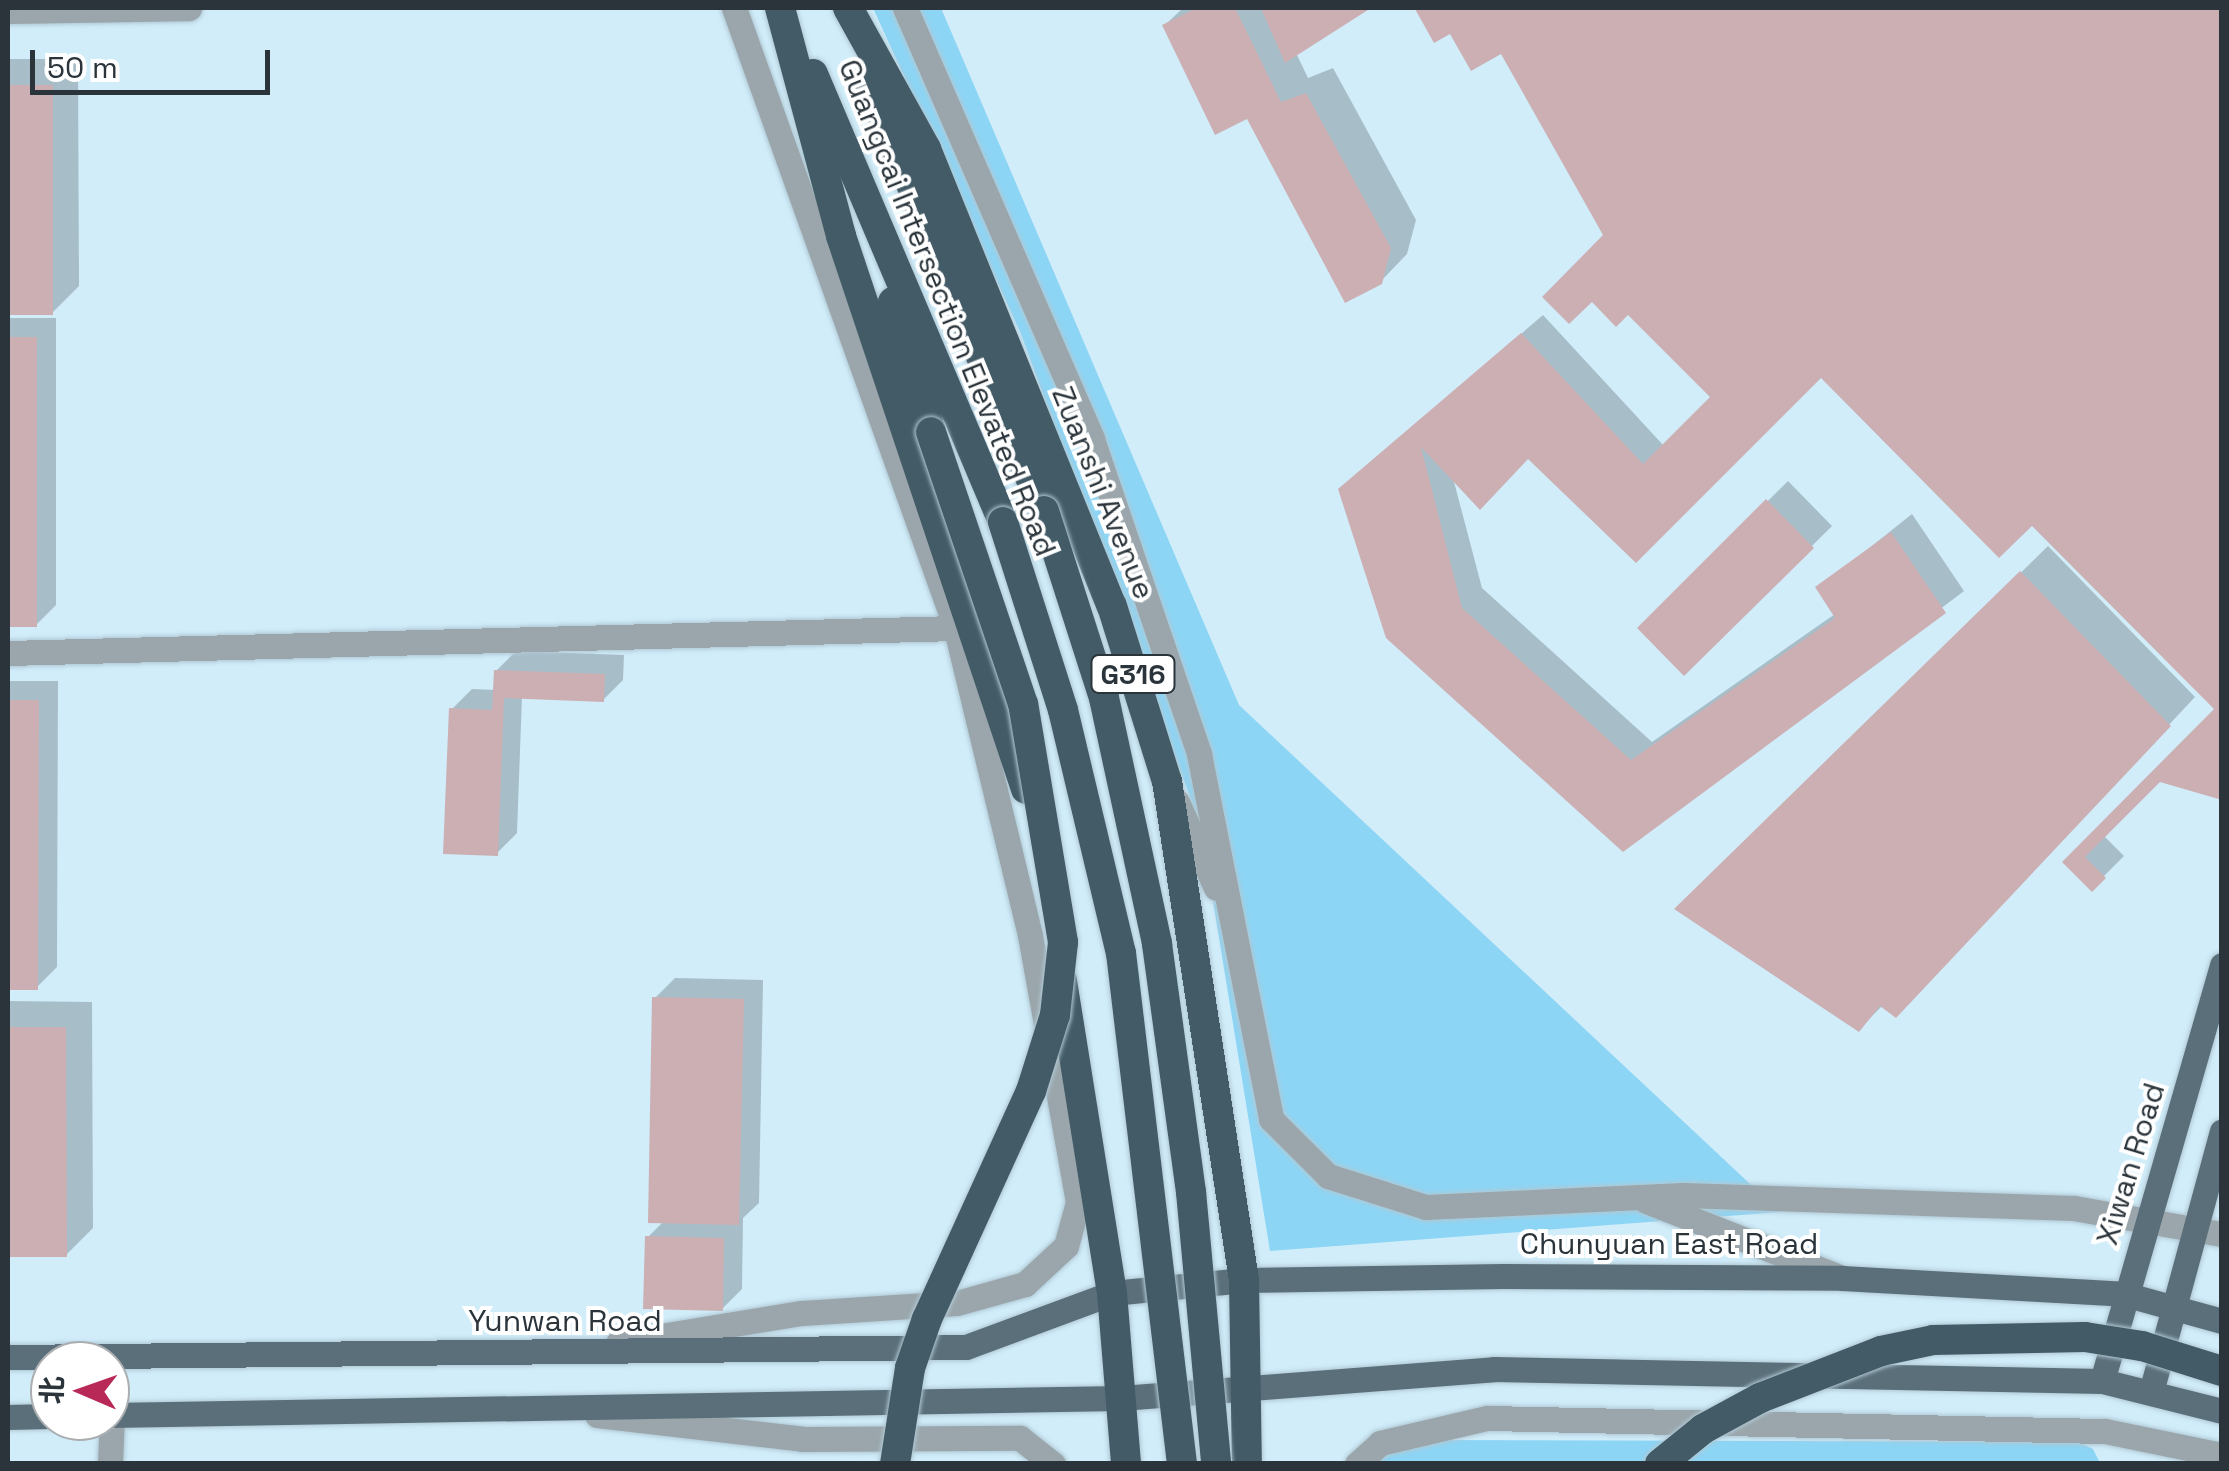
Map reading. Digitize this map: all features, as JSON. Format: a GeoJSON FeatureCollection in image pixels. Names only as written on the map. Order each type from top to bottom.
{"type":"FeatureCollection","features":[{"type":"Feature","properties":{"kind":"highway","name":"Guangcai Intersection Elevated Road"},"geometry":{"type":"LineString","coordinates":[[781,8],[849,155],[1003,522],[1063,710],[1120,953],[1182,1464]]}},
{"type":"Feature","properties":{"kind":"highway"},"geometry":{"type":"LineString","coordinates":[[781,8],[842,236],[998,691],[1036,820],[1112,1293],[1126,1464]]}},
{"type":"Feature","properties":{"kind":"highway","name":"Guangcai Intersection Elevated Road"},"geometry":{"type":"LineString","coordinates":[[839,8],[1044,511],[1104,698],[1157,944],[1192,1192],[1216,1464]]}},
{"type":"Feature","properties":{"kind":"highway","name":"Zuanshi Avenue"},"geometry":{"type":"LineString","coordinates":[[848,8],[926,149],[1112,606],[1167,781],[1244,1280],[1248,1390]]}},
{"type":"Feature","properties":{"kind":"highway"},"geometry":{"type":"LineString","coordinates":[[849,155],[931,432],[1023,704],[1062,942],[1055,1015],[1031,1091],[910,1368],[895,1464]]}},
{"type":"Feature","properties":{"kind":"highway"},"geometry":{"type":"LineString","coordinates":[[1660,1464],[1703,1429],[1760,1398],[1881,1351],[1933,1340],[2085,1337],[2142,1346],[2222,1371]]}},
{"type":"Feature","properties":{"kind":"highway","name":"G316"},"geometry":{"type":"LineString","coordinates":[[1247,1464],[1248,1390]]}},
{"type":"Feature","properties":{"kind":"main road","name":"Xiwan Road"},"geometry":{"type":"LineString","coordinates":[[2102,1381],[2222,965]]}},
{"type":"Feature","properties":{"kind":"main road"},"geometry":{"type":"LineString","coordinates":[[2151,1392],[2222,1132]]}},
{"type":"Feature","properties":{"kind":"main road","name":"Chunyuan East Road"},"geometry":{"type":"LineString","coordinates":[[1112,1293],[1244,1280],[1842,1278],[2124,1294],[2222,1321]]}},
{"type":"Feature","properties":{"kind":"main road","name":"Yunwan Road"},"geometry":{"type":"LineString","coordinates":[[8,1357],[966,1348],[1112,1293]]}},
{"type":"Feature","properties":{"kind":"main road"},"geometry":{"type":"LineString","coordinates":[[130,1415],[1121,1398],[1494,1369],[2102,1381],[2222,1411]]}},
{"type":"Feature","properties":{"kind":"street"},"geometry":{"type":"LineString","coordinates":[[8,10],[189,8]]}},
{"type":"Feature","properties":{"kind":"street"},"geometry":{"type":"LineString","coordinates":[[734,8],[956,628],[1030,934]]}},
{"type":"Feature","properties":{"kind":"street"},"geometry":{"type":"LineString","coordinates":[[906,8],[1092,439],[1199,754],[1270,1119],[1328,1176],[1426,1207],[1636,1197],[2074,1208],[2222,1234]]}},
{"type":"Feature","properties":{"kind":"street"},"geometry":{"type":"LineString","coordinates":[[8,653],[956,628]]}},
{"type":"Feature","properties":{"kind":"street"},"geometry":{"type":"LineString","coordinates":[[549,1354],[802,1313],[957,1304],[1025,1284],[1066,1246],[1078,1202],[1030,934],[998,691]]}},
{"type":"Feature","properties":{"kind":"street"},"geometry":{"type":"LineString","coordinates":[[1167,781],[1235,929]]}},
{"type":"Feature","properties":{"kind":"street"},"geometry":{"type":"LineString","coordinates":[[1636,1197],[1842,1278]]}},
{"type":"Feature","properties":{"kind":"street"},"geometry":{"type":"LineString","coordinates":[[547,1409],[803,1439],[1020,1438],[1053,1464]]}},
{"type":"Feature","properties":{"kind":"street"},"geometry":{"type":"LineString","coordinates":[[1357,1464],[1380,1443],[1486,1418],[2105,1432],[2138,1451],[2222,1455]]}},
{"type":"Feature","properties":{"kind":"shaded area"},"geometry":{"type":"Polygon","coordinates":[[[873,8],[941,8],[1239,705],[1780,1212],[1270,1251],[1201,827],[1021,334],[873,8]]]}},
{"type":"Feature","properties":{"kind":"shaded area"},"geometry":{"type":"Polygon","coordinates":[[[1424,1440],[2078,1442],[2093,1449],[2100,1463],[1374,1464],[1382,1454],[1424,1440]]]}},
{"type":"Feature","properties":{"kind":"building"},"geometry":{"type":"Polygon","coordinates":[[[1197,8],[1235,8],[1281,102],[1306,93],[1391,248],[1382,284],[1345,303],[1247,119],[1215,135],[1162,25],[1197,8]]]}},
{"type":"Feature","properties":{"kind":"building"},"geometry":{"type":"Polygon","coordinates":[[[1261,8],[1371,8],[1285,63],[1261,8]]]}},
{"type":"Feature","properties":{"kind":"building"},"geometry":{"type":"Polygon","coordinates":[[[2222,8],[2222,800],[2160,782],[2085,857],[2106,878],[2092,892],[2062,862],[2214,709],[2032,526],[1999,558],[1821,378],[1636,563],[1528,459],[1480,510],[1421,447],[1462,608],[1631,760],[1835,618],[1815,587],[1891,532],[1946,613],[1623,852],[1386,638],[1338,489],[1521,333],[1643,464],[1710,397],[1628,315],[1616,327],[1592,302],[1569,324],[1542,297],[1603,235],[1501,54],[1471,71],[1450,34],[1434,43],[1415,9],[2222,8]]]}},
{"type":"Feature","properties":{"kind":"building"},"geometry":{"type":"Polygon","coordinates":[[[8,85],[53,85],[53,315],[8,315],[8,85]]]}},
{"type":"Feature","properties":{"kind":"building"},"geometry":{"type":"Polygon","coordinates":[[[8,337],[37,337],[37,627],[8,627],[8,337]]]}},
{"type":"Feature","properties":{"kind":"building"},"geometry":{"type":"Polygon","coordinates":[[[1766,499],[1814,548],[1684,676],[1637,628],[1766,499]]]}},
{"type":"Feature","properties":{"kind":"building"},"geometry":{"type":"Polygon","coordinates":[[[2020,571],[2171,726],[1896,1018],[1880,1006],[1859,1032],[1674,909],[2020,571]]]}},
{"type":"Feature","properties":{"kind":"building"},"geometry":{"type":"Polygon","coordinates":[[[494,670],[605,674],[604,702],[504,698],[498,856],[443,854],[449,708],[492,710],[494,670]]]}},
{"type":"Feature","properties":{"kind":"building"},"geometry":{"type":"Polygon","coordinates":[[[8,700],[39,700],[38,990],[8,990],[8,700]]]}},
{"type":"Feature","properties":{"kind":"building"},"geometry":{"type":"Polygon","coordinates":[[[652,997],[744,999],[739,1225],[648,1223],[652,997]]]}},
{"type":"Feature","properties":{"kind":"building"},"geometry":{"type":"Polygon","coordinates":[[[8,1027],[66,1027],[67,1257],[8,1257],[8,1027]]]}},
{"type":"Feature","properties":{"kind":"building"},"geometry":{"type":"Polygon","coordinates":[[[645,1236],[724,1238],[723,1311],[643,1309],[645,1236]]]}}]}
